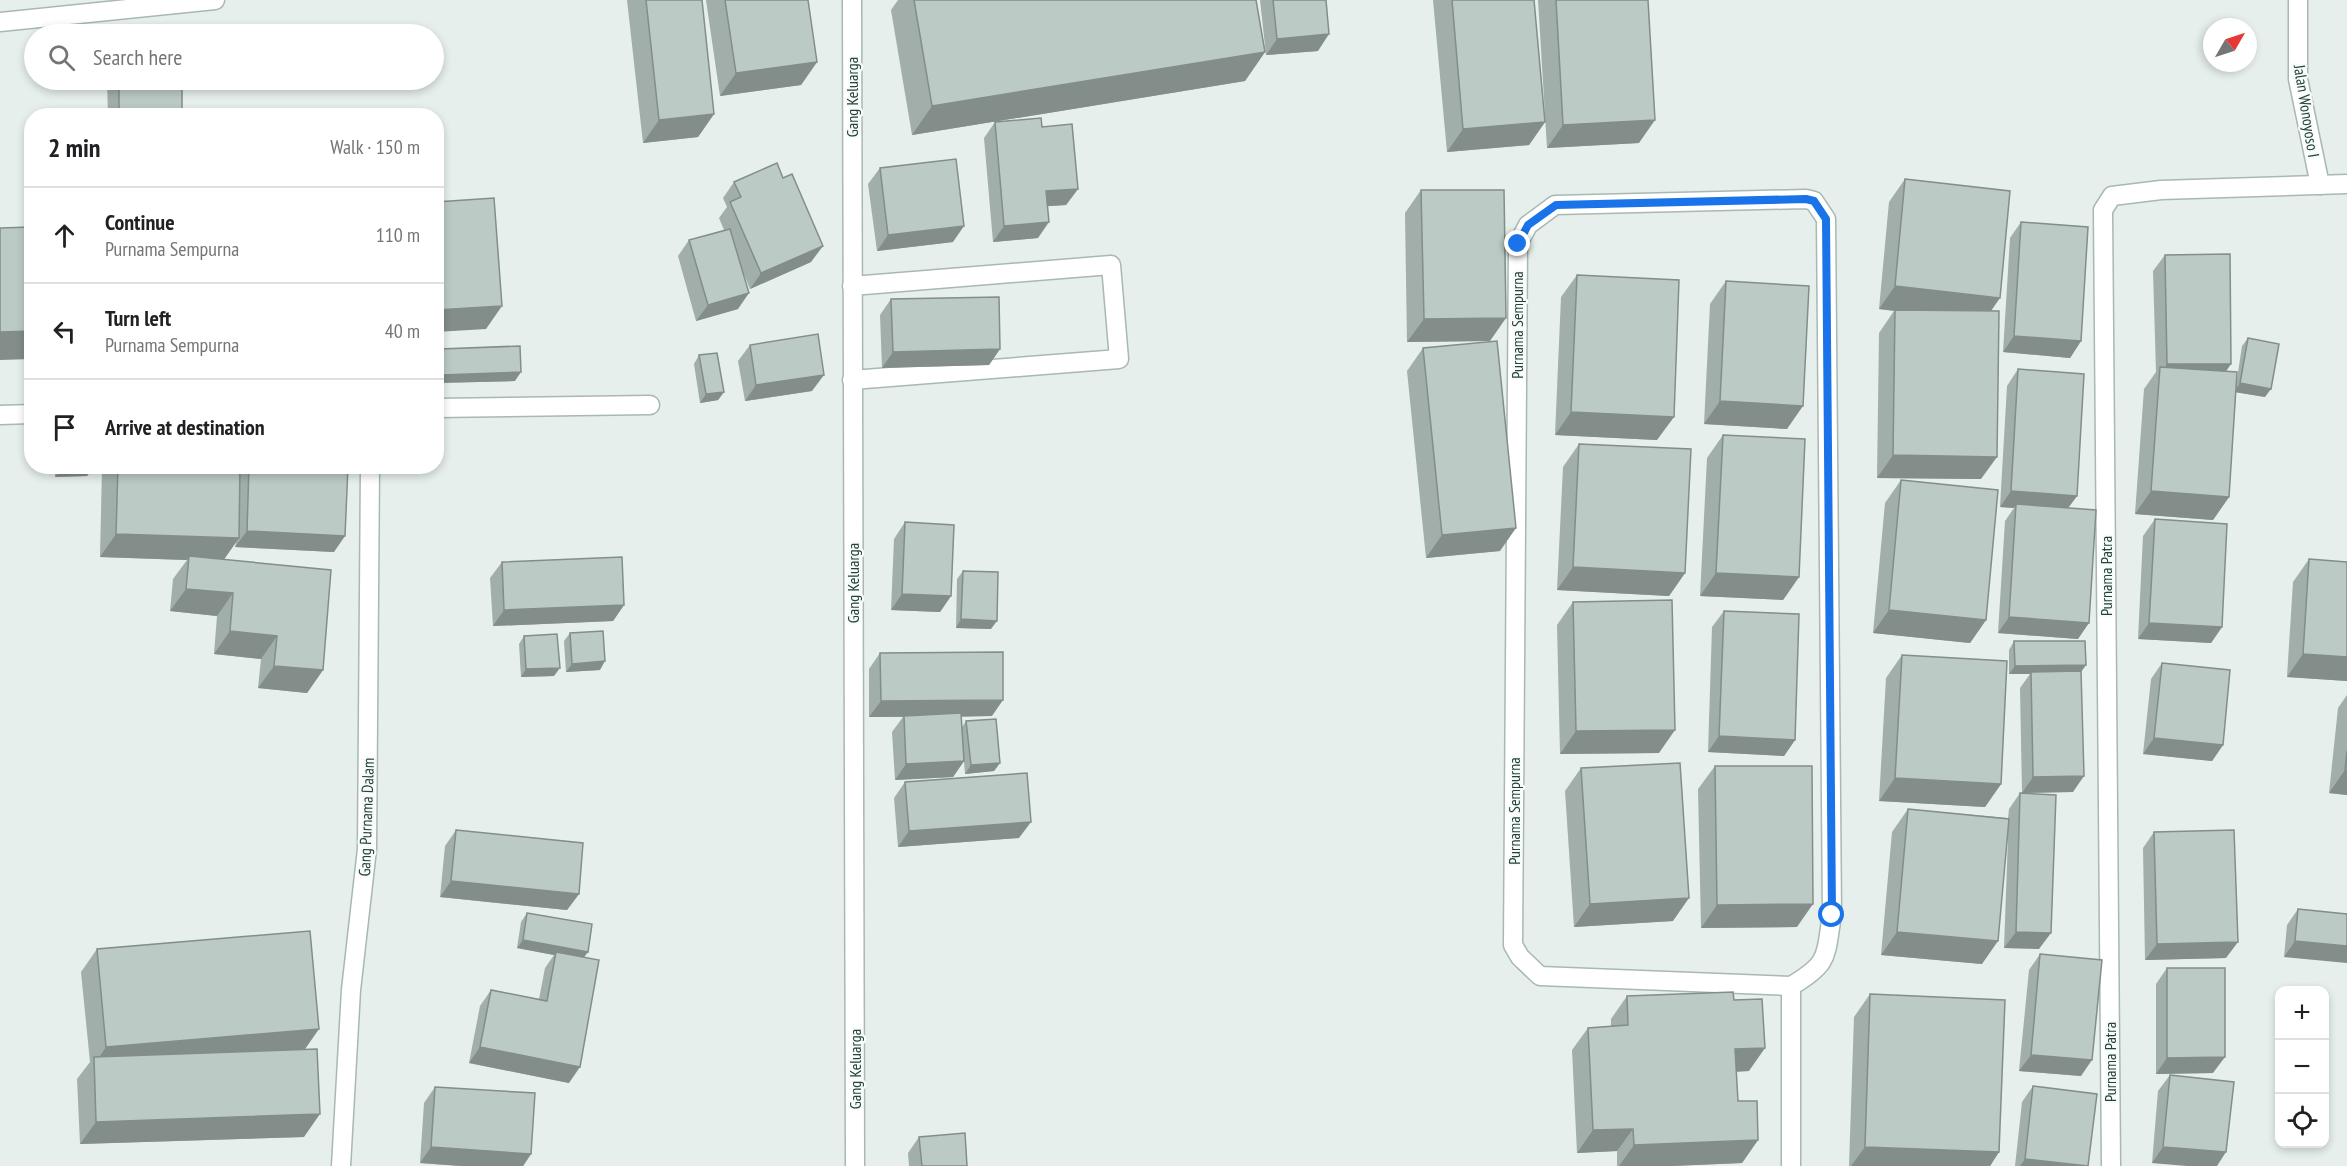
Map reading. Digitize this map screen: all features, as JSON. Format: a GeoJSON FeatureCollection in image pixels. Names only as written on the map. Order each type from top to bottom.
{"type":"FeatureCollection","features":[{"type":"Feature","properties":{"kind":"street"},"geometry":{"type":"LineString","coordinates":[[0,22],[215,0]]}},
{"type":"Feature","properties":{"kind":"street","name":"Gang Keluarga"},"geometry":{"type":"LineString","coordinates":[[852,0],[855,1166]]}},
{"type":"Feature","properties":{"kind":"street","name":"Jalan Wonoyoso I"},"geometry":{"type":"LineString","coordinates":[[2298,0],[2298,79],[2320,185]]}},
{"type":"Feature","properties":{"kind":"street"},"geometry":{"type":"LineString","coordinates":[[2320,185],[2347,184]]}},
{"type":"Feature","properties":{"kind":"street","name":"Purnama Patra"},"geometry":{"type":"LineString","coordinates":[[2110,1166],[2103,210],[2112,196],[2161,190],[2320,185]]}},
{"type":"Feature","properties":{"kind":"street","name":"Purnama Sempurna"},"geometry":{"type":"LineString","coordinates":[[1806,199],[1814,201],[1826,219],[1832,915],[1825,959],[1810,975],[1791,986],[1540,976],[1520,957],[1513,945],[1518,244],[1528,225],[1556,205],[1806,199]]}},
{"type":"Feature","properties":{"kind":"street"},"geometry":{"type":"LineString","coordinates":[[852,286],[1111,265],[1119,359],[852,380]]}},
{"type":"Feature","properties":{"kind":"street"},"geometry":{"type":"LineString","coordinates":[[444,408],[650,405]]}},
{"type":"Feature","properties":{"kind":"street"},"geometry":{"type":"LineString","coordinates":[[0,415],[24,414]]}},
{"type":"Feature","properties":{"kind":"street","name":"Gang Purnama Dalam"},"geometry":{"type":"LineString","coordinates":[[341,1166],[351,990],[368,849],[370,474]]}},
{"type":"Feature","properties":{"kind":"street"},"geometry":{"type":"LineString","coordinates":[[1791,986],[1791,1166]]}},
{"type":"Feature","properties":{"kind":"building"},"geometry":{"type":"Polygon","coordinates":[[[646,0],[702,0],[714,114],[659,120],[646,0]]]}},
{"type":"Feature","properties":{"kind":"building"},"geometry":{"type":"Polygon","coordinates":[[[725,0],[808,0],[817,62],[736,73],[725,0]]]}},
{"type":"Feature","properties":{"kind":"building"},"geometry":{"type":"Polygon","coordinates":[[[914,0],[1256,0],[1265,52],[932,106],[914,0]]]}},
{"type":"Feature","properties":{"kind":"building"},"geometry":{"type":"Polygon","coordinates":[[[1273,0],[1326,0],[1329,34],[1277,39],[1273,0]]]}},
{"type":"Feature","properties":{"kind":"building"},"geometry":{"type":"Polygon","coordinates":[[[1452,0],[1534,0],[1545,122],[1463,129],[1452,0]]]}},
{"type":"Feature","properties":{"kind":"building"},"geometry":{"type":"Polygon","coordinates":[[[1556,0],[1648,0],[1655,120],[1563,125],[1556,0]]]}},
{"type":"Feature","properties":{"kind":"building"},"geometry":{"type":"Polygon","coordinates":[[[119,90],[182,90],[182,108],[119,108],[119,90]]]}},
{"type":"Feature","properties":{"kind":"building"},"geometry":{"type":"Polygon","coordinates":[[[1041,118],[1042,127],[1072,124],[1078,189],[1046,191],[1049,222],[1004,226],[995,122],[1041,118]]]}},
{"type":"Feature","properties":{"kind":"building"},"geometry":{"type":"Polygon","coordinates":[[[956,159],[964,226],[888,235],[880,168],[956,159]]]}},
{"type":"Feature","properties":{"kind":"building"},"geometry":{"type":"Polygon","coordinates":[[[777,163],[783,178],[792,174],[823,246],[761,273],[730,202],[741,197],[734,182],[777,163]]]}},
{"type":"Feature","properties":{"kind":"building"},"geometry":{"type":"Polygon","coordinates":[[[1905,179],[2010,191],[2000,298],[1895,286],[1905,179]]]}},
{"type":"Feature","properties":{"kind":"building"},"geometry":{"type":"Polygon","coordinates":[[[1421,190],[1504,190],[1506,318],[1424,319],[1421,190]]]}},
{"type":"Feature","properties":{"kind":"building"},"geometry":{"type":"Polygon","coordinates":[[[494,198],[502,306],[444,310],[444,201],[494,198]]]}},
{"type":"Feature","properties":{"kind":"building"},"geometry":{"type":"Polygon","coordinates":[[[2021,222],[2088,227],[2081,341],[2014,336],[2021,222]]]}},
{"type":"Feature","properties":{"kind":"building"},"geometry":{"type":"Polygon","coordinates":[[[24,227],[24,331],[0,332],[0,228],[24,227]]]}},
{"type":"Feature","properties":{"kind":"building"},"geometry":{"type":"Polygon","coordinates":[[[730,229],[749,293],[708,305],[689,240],[730,229]]]}},
{"type":"Feature","properties":{"kind":"building"},"geometry":{"type":"Polygon","coordinates":[[[2230,254],[2231,364],[2167,364],[2165,255],[2230,254]]]}},
{"type":"Feature","properties":{"kind":"building"},"geometry":{"type":"Polygon","coordinates":[[[1577,275],[1679,280],[1674,417],[1571,412],[1577,275]]]}},
{"type":"Feature","properties":{"kind":"building"},"geometry":{"type":"Polygon","coordinates":[[[1726,281],[1809,286],[1803,406],[1720,401],[1726,281]]]}},
{"type":"Feature","properties":{"kind":"building"},"geometry":{"type":"Polygon","coordinates":[[[999,297],[1000,349],[893,352],[891,299],[999,297]]]}},
{"type":"Feature","properties":{"kind":"building"},"geometry":{"type":"Polygon","coordinates":[[[1895,310],[1999,311],[1997,457],[1893,455],[1895,310]]]}},
{"type":"Feature","properties":{"kind":"building"},"geometry":{"type":"Polygon","coordinates":[[[818,334],[824,375],[756,385],[750,345],[818,334]]]}},
{"type":"Feature","properties":{"kind":"building"},"geometry":{"type":"Polygon","coordinates":[[[2248,338],[2279,344],[2271,389],[2240,383],[2248,338]]]}},
{"type":"Feature","properties":{"kind":"building"},"geometry":{"type":"Polygon","coordinates":[[[1497,341],[1516,528],[1442,535],[1423,348],[1497,341]]]}},
{"type":"Feature","properties":{"kind":"building"},"geometry":{"type":"Polygon","coordinates":[[[520,346],[521,372],[444,375],[444,349],[520,346]]]}},
{"type":"Feature","properties":{"kind":"building"},"geometry":{"type":"Polygon","coordinates":[[[717,353],[724,392],[706,394],[699,355],[717,353]]]}},
{"type":"Feature","properties":{"kind":"building"},"geometry":{"type":"Polygon","coordinates":[[[2160,367],[2237,372],[2229,497],[2151,491],[2160,367]]]}},
{"type":"Feature","properties":{"kind":"building"},"geometry":{"type":"Polygon","coordinates":[[[2018,369],[2084,374],[2077,496],[2011,491],[2018,369]]]}},
{"type":"Feature","properties":{"kind":"building"},"geometry":{"type":"Polygon","coordinates":[[[1723,435],[1805,439],[1799,577],[1716,573],[1723,435]]]}},
{"type":"Feature","properties":{"kind":"building"},"geometry":{"type":"Polygon","coordinates":[[[1579,444],[1691,449],[1685,573],[1573,567],[1579,444]]]}},
{"type":"Feature","properties":{"kind":"building"},"geometry":{"type":"Polygon","coordinates":[[[118,474],[240,474],[239,538],[116,534],[118,474]]]}},
{"type":"Feature","properties":{"kind":"building"},"geometry":{"type":"Polygon","coordinates":[[[249,474],[348,474],[345,536],[247,531],[249,474]]]}},
{"type":"Feature","properties":{"kind":"building"},"geometry":{"type":"Polygon","coordinates":[[[1901,480],[1998,490],[1986,620],[1889,610],[1901,480]]]}},
{"type":"Feature","properties":{"kind":"building"},"geometry":{"type":"Polygon","coordinates":[[[2016,504],[2096,510],[2089,623],[2009,617],[2016,504]]]}},
{"type":"Feature","properties":{"kind":"building"},"geometry":{"type":"Polygon","coordinates":[[[2155,519],[2227,524],[2222,627],[2149,623],[2155,519]]]}},
{"type":"Feature","properties":{"kind":"building"},"geometry":{"type":"Polygon","coordinates":[[[905,522],[954,525],[951,596],[902,594],[905,522]]]}},
{"type":"Feature","properties":{"kind":"building"},"geometry":{"type":"Polygon","coordinates":[[[189,556],[331,570],[323,670],[274,666],[277,636],[230,631],[233,593],[186,589],[189,556]]]}},
{"type":"Feature","properties":{"kind":"building"},"geometry":{"type":"Polygon","coordinates":[[[622,557],[624,605],[504,610],[502,562],[622,557]]]}},
{"type":"Feature","properties":{"kind":"building"},"geometry":{"type":"Polygon","coordinates":[[[2309,559],[2347,562],[2347,657],[2303,654],[2309,559]]]}},
{"type":"Feature","properties":{"kind":"building"},"geometry":{"type":"Polygon","coordinates":[[[963,571],[998,572],[997,621],[961,619],[963,571]]]}},
{"type":"Feature","properties":{"kind":"building"},"geometry":{"type":"Polygon","coordinates":[[[1672,600],[1675,730],[1576,731],[1573,602],[1672,600]]]}},
{"type":"Feature","properties":{"kind":"building"},"geometry":{"type":"Polygon","coordinates":[[[1724,611],[1799,614],[1795,740],[1719,736],[1724,611]]]}},
{"type":"Feature","properties":{"kind":"building"},"geometry":{"type":"Polygon","coordinates":[[[603,631],[605,661],[572,664],[570,633],[603,631]]]}},
{"type":"Feature","properties":{"kind":"building"},"geometry":{"type":"Polygon","coordinates":[[[557,634],[560,668],[526,669],[524,636],[557,634]]]}},
{"type":"Feature","properties":{"kind":"building"},"geometry":{"type":"Polygon","coordinates":[[[2014,641],[2085,641],[2086,665],[2015,666],[2014,641]]]}},
{"type":"Feature","properties":{"kind":"building"},"geometry":{"type":"Polygon","coordinates":[[[1003,652],[1003,700],[881,701],[880,653],[1003,652]]]}},
{"type":"Feature","properties":{"kind":"building"},"geometry":{"type":"Polygon","coordinates":[[[1902,655],[2007,661],[2001,784],[1895,778],[1902,655]]]}},
{"type":"Feature","properties":{"kind":"building"},"geometry":{"type":"Polygon","coordinates":[[[2162,663],[2230,670],[2223,745],[2154,738],[2162,663]]]}},
{"type":"Feature","properties":{"kind":"building"},"geometry":{"type":"Polygon","coordinates":[[[2081,671],[2084,776],[2033,777],[2031,672],[2081,671]]]}},
{"type":"Feature","properties":{"kind":"building"},"geometry":{"type":"Polygon","coordinates":[[[961,713],[964,761],[906,764],[904,716],[961,713]]]}},
{"type":"Feature","properties":{"kind":"building"},"geometry":{"type":"Polygon","coordinates":[[[996,719],[1000,763],[971,765],[966,721],[996,719]]]}},
{"type":"Feature","properties":{"kind":"building"},"geometry":{"type":"Polygon","coordinates":[[[1680,763],[1689,898],[1590,904],[1581,768],[1680,763]]]}},
{"type":"Feature","properties":{"kind":"building"},"geometry":{"type":"Polygon","coordinates":[[[1715,766],[1812,766],[1813,904],[1717,905],[1715,766]]]}},
{"type":"Feature","properties":{"kind":"building"},"geometry":{"type":"Polygon","coordinates":[[[1027,773],[1031,822],[909,831],[905,782],[1027,773]]]}},
{"type":"Feature","properties":{"kind":"building"},"geometry":{"type":"Polygon","coordinates":[[[2020,793],[2056,795],[2051,933],[2016,932],[2020,793]]]}},
{"type":"Feature","properties":{"kind":"building"},"geometry":{"type":"Polygon","coordinates":[[[1908,809],[2009,819],[1998,941],[1897,932],[1908,809]]]}},
{"type":"Feature","properties":{"kind":"building"},"geometry":{"type":"Polygon","coordinates":[[[456,830],[583,843],[579,894],[451,881],[456,830]]]}},
{"type":"Feature","properties":{"kind":"building"},"geometry":{"type":"Polygon","coordinates":[[[2234,830],[2238,942],[2157,944],[2154,832],[2234,830]]]}},
{"type":"Feature","properties":{"kind":"building"},"geometry":{"type":"Polygon","coordinates":[[[2298,909],[2347,914],[2347,946],[2295,941],[2298,909]]]}},
{"type":"Feature","properties":{"kind":"building"},"geometry":{"type":"Polygon","coordinates":[[[527,913],[592,924],[588,952],[523,940],[527,913]]]}},
{"type":"Feature","properties":{"kind":"building"},"geometry":{"type":"Polygon","coordinates":[[[310,931],[319,1029],[106,1047],[97,949],[310,931]]]}},
{"type":"Feature","properties":{"kind":"building"},"geometry":{"type":"Polygon","coordinates":[[[556,952],[599,960],[580,1067],[480,1047],[491,990],[547,1001],[556,952]]]}},
{"type":"Feature","properties":{"kind":"building"},"geometry":{"type":"Polygon","coordinates":[[[2040,954],[2102,960],[2092,1060],[2031,1055],[2040,954]]]}},
{"type":"Feature","properties":{"kind":"building"},"geometry":{"type":"Polygon","coordinates":[[[2167,968],[2225,968],[2225,1057],[2167,1058],[2167,968]]]}},
{"type":"Feature","properties":{"kind":"building"},"geometry":{"type":"Polygon","coordinates":[[[1733,992],[1734,1000],[1762,999],[1765,1048],[1735,1049],[1738,1101],[1757,1101],[1758,1140],[1634,1145],[1633,1129],[1593,1130],[1588,1028],[1628,1025],[1627,996],[1733,992]]]}},
{"type":"Feature","properties":{"kind":"building"},"geometry":{"type":"Polygon","coordinates":[[[1870,994],[2005,1000],[1999,1152],[1865,1147],[1870,994]]]}},
{"type":"Feature","properties":{"kind":"building"},"geometry":{"type":"Polygon","coordinates":[[[317,1049],[320,1114],[96,1122],[94,1057],[317,1049]]]}},
{"type":"Feature","properties":{"kind":"building"},"geometry":{"type":"Polygon","coordinates":[[[2170,1075],[2234,1082],[2226,1152],[2163,1147],[2170,1075]]]}},
{"type":"Feature","properties":{"kind":"building"},"geometry":{"type":"Polygon","coordinates":[[[2033,1086],[2097,1094],[2088,1166],[2025,1159],[2033,1086]]]}},
{"type":"Feature","properties":{"kind":"building"},"geometry":{"type":"Polygon","coordinates":[[[435,1087],[535,1093],[531,1154],[431,1147],[435,1087]]]}},
{"type":"Feature","properties":{"kind":"building"},"geometry":{"type":"Polygon","coordinates":[[[965,1133],[967,1166],[922,1166],[919,1137],[965,1133]]]}},
{"type":"Feature","properties":{"kind":"route"},"geometry":{"type":"LineString","coordinates":[[1518,244],[1528,225],[1556,205],[1806,199],[1814,201],[1826,219],[1832,915]]}}]}
